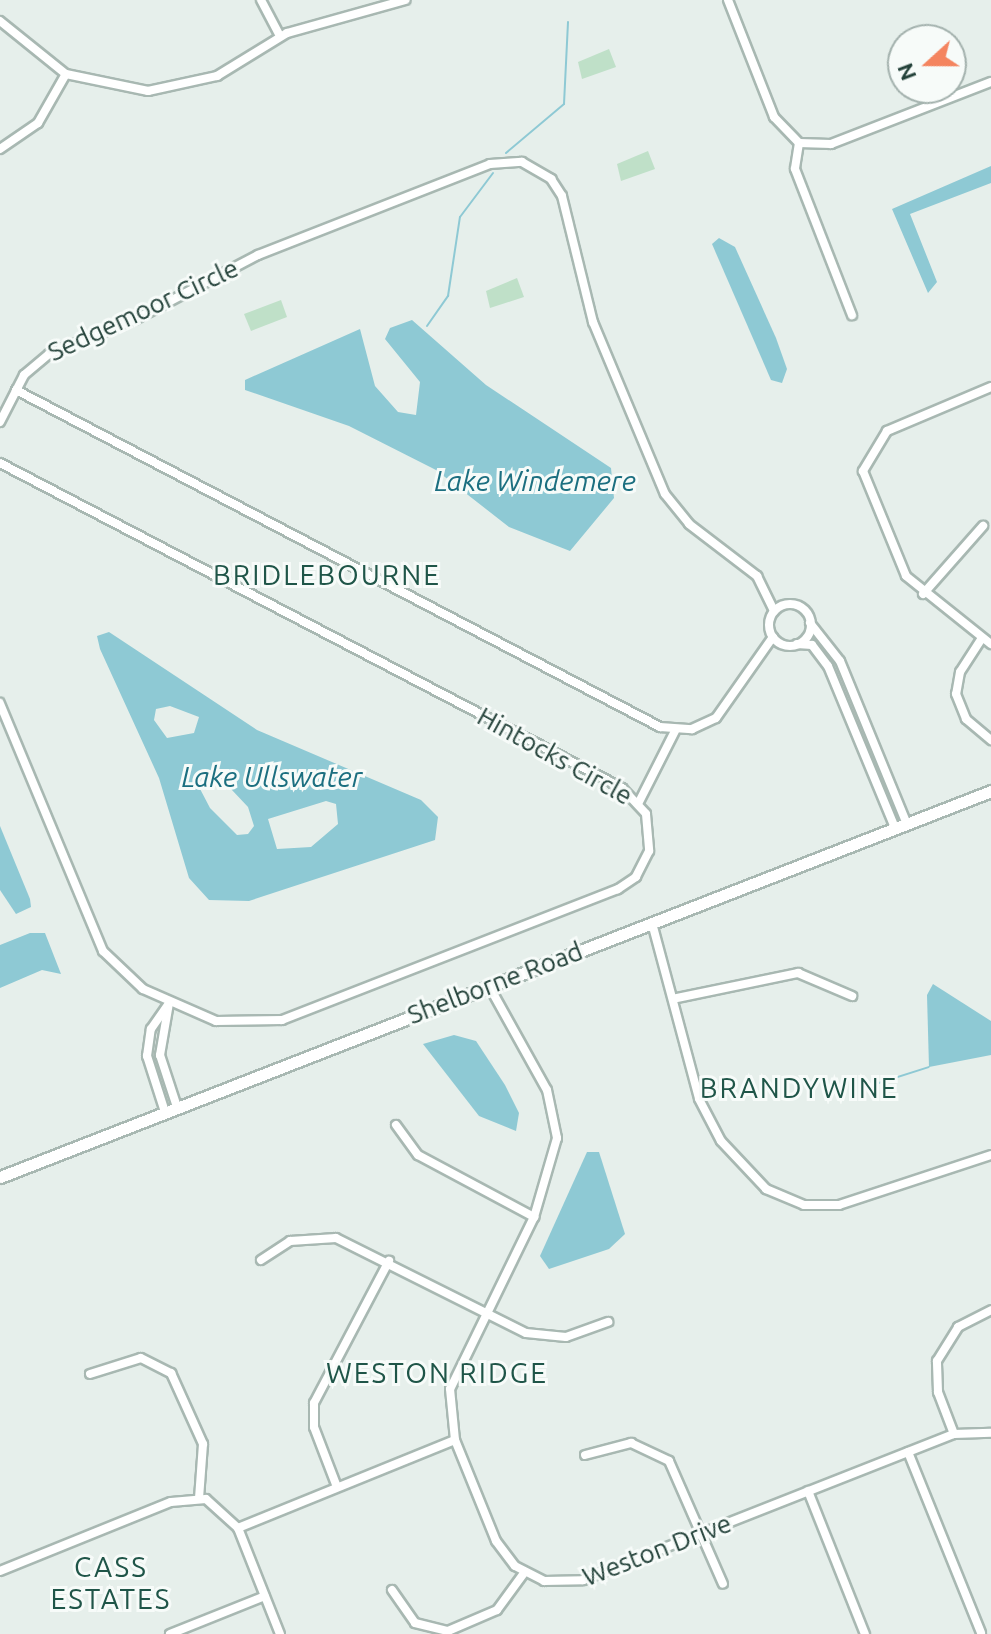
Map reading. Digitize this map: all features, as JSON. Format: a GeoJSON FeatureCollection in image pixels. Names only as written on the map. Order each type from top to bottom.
{"type":"FeatureCollection","features":[{"type":"Feature","properties":{"kind":"street"},"geometry":{"type":"LineString","coordinates":[[261,0],[280,36]]}},
{"type":"Feature","properties":{"kind":"street"},"geometry":{"type":"LineString","coordinates":[[0,21],[66,74],[117,90],[171,88],[222,74],[280,36],[405,0]]}},
{"type":"Feature","properties":{"kind":"street"},"geometry":{"type":"LineString","coordinates":[[728,0],[774,117],[799,143],[831,144],[991,82]]}},
{"type":"Feature","properties":{"kind":"street"},"geometry":{"type":"LineString","coordinates":[[0,149],[38,123],[66,74]]}},
{"type":"Feature","properties":{"kind":"street"},"geometry":{"type":"LineString","coordinates":[[799,143],[795,169],[852,315]]}},
{"type":"Feature","properties":{"kind":"street","name":"Sedgemoor Circle"},"geometry":{"type":"LineString","coordinates":[[675,731],[16,390],[40,358],[136,319],[258,255],[490,164],[527,164],[562,196],[593,322],[665,494],[689,524],[757,576],[774,611]]}},
{"type":"Feature","properties":{"kind":"street"},"geometry":{"type":"LineString","coordinates":[[991,387],[887,431],[863,471],[896,558],[923,594],[991,644]]}},
{"type":"Feature","properties":{"kind":"street"},"geometry":{"type":"LineString","coordinates":[[0,422],[16,390]]}},
{"type":"Feature","properties":{"kind":"street","name":"Hintocks Circle"},"geometry":{"type":"LineString","coordinates":[[0,463],[639,802],[651,830],[649,851],[636,877],[618,889],[282,1020],[229,1023],[169,1003],[129,980],[96,939],[0,703]]}},
{"type":"Feature","properties":{"kind":"street"},"geometry":{"type":"LineString","coordinates":[[923,594],[983,526]]}},
{"type":"Feature","properties":{"kind":"street"},"geometry":{"type":"LineString","coordinates":[[639,802],[675,731],[720,714],[773,637],[774,611],[799,606],[840,661],[907,824]]}},
{"type":"Feature","properties":{"kind":"street"},"geometry":{"type":"LineString","coordinates":[[797,644],[810,623]]}},
{"type":"Feature","properties":{"kind":"street"},"geometry":{"type":"LineString","coordinates":[[773,637],[812,645],[828,666],[895,828]]}},
{"type":"Feature","properties":{"kind":"street"},"geometry":{"type":"LineString","coordinates":[[982,638],[960,672],[956,694],[966,719],[991,740]]}},
{"type":"Feature","properties":{"kind":"street","name":"Shelborne Road"},"geometry":{"type":"LineString","coordinates":[[0,1177],[991,791]]}},
{"type":"Feature","properties":{"kind":"street"},"geometry":{"type":"LineString","coordinates":[[652,923],[677,998],[705,1113],[741,1165],[782,1197],[839,1205],[991,1155]]}},
{"type":"Feature","properties":{"kind":"street"},"geometry":{"type":"LineString","coordinates":[[677,998],[798,973],[852,996]]}},
{"type":"Feature","properties":{"kind":"street"},"geometry":{"type":"LineString","coordinates":[[392,1590],[415,1623],[448,1631],[497,1610],[524,1573],[496,1541],[455,1440],[452,1378],[534,1217],[552,1168],[555,1122],[547,1090],[489,986]]}},
{"type":"Feature","properties":{"kind":"street"},"geometry":{"type":"LineString","coordinates":[[169,1003],[160,1055],[177,1107]]}},
{"type":"Feature","properties":{"kind":"street"},"geometry":{"type":"LineString","coordinates":[[165,1112],[147,1046],[169,1003]]}},
{"type":"Feature","properties":{"kind":"street"},"geometry":{"type":"LineString","coordinates":[[396,1125],[418,1155],[534,1217]]}},
{"type":"Feature","properties":{"kind":"street"},"geometry":{"type":"LineString","coordinates":[[261,1260],[282,1243],[316,1236],[352,1242],[484,1311],[546,1338],[608,1322]]}},
{"type":"Feature","properties":{"kind":"street"},"geometry":{"type":"LineString","coordinates":[[337,1487],[314,1427],[314,1403],[389,1261]]}},
{"type":"Feature","properties":{"kind":"street"},"geometry":{"type":"LineString","coordinates":[[954,1434],[938,1392],[937,1361],[958,1327],[991,1310]]}},
{"type":"Feature","properties":{"kind":"street"},"geometry":{"type":"LineString","coordinates":[[90,1374],[141,1358],[171,1373],[203,1444],[199,1498]]}},
{"type":"Feature","properties":{"kind":"street","name":"Weston Drive"},"geometry":{"type":"LineString","coordinates":[[524,1573],[576,1582],[954,1434],[991,1433]]}},
{"type":"Feature","properties":{"kind":"street"},"geometry":{"type":"LineString","coordinates":[[238,1528],[455,1440]]}},
{"type":"Feature","properties":{"kind":"street"},"geometry":{"type":"LineString","coordinates":[[585,1455],[625,1443],[661,1454],[680,1477],[723,1584]]}},
{"type":"Feature","properties":{"kind":"street"},"geometry":{"type":"LineString","coordinates":[[908,1452],[981,1633]]}},
{"type":"Feature","properties":{"kind":"street"},"geometry":{"type":"LineString","coordinates":[[808,1491],[865,1634]]}},
{"type":"Feature","properties":{"kind":"street"},"geometry":{"type":"LineString","coordinates":[[0,1571],[176,1500],[199,1498],[222,1508],[238,1528],[280,1634]]}},
{"type":"Feature","properties":{"kind":"street"},"geometry":{"type":"LineString","coordinates":[[170,1634],[265,1596]]}},
{"type":"Feature","properties":{"kind":"green space"},"geometry":{"type":"Polygon","coordinates":[[[609,49],[616,67],[582,79],[578,62],[609,49]]]}},
{"type":"Feature","properties":{"kind":"green space"},"geometry":{"type":"Polygon","coordinates":[[[648,151],[655,169],[621,181],[617,164],[648,151]]]}},
{"type":"Feature","properties":{"kind":"green space"},"geometry":{"type":"Polygon","coordinates":[[[517,278],[524,297],[490,308],[486,291],[517,278]]]}},
{"type":"Feature","properties":{"kind":"green space"},"geometry":{"type":"Polygon","coordinates":[[[281,300],[287,317],[251,331],[244,314],[281,300]]]}},
{"type":"Feature","properties":{"kind":"water"},"geometry":{"type":"Polygon","coordinates":[[[991,166],[991,183],[910,214],[937,282],[928,293],[892,209],[991,166]]]}},
{"type":"Feature","properties":{"kind":"water"},"geometry":{"type":"Polygon","coordinates":[[[719,238],[735,247],[776,338],[787,369],[782,383],[771,380],[712,244],[719,238]]]}},
{"type":"Feature","properties":{"kind":"water","name":"Lake Windemere"},"geometry":{"type":"Polygon","coordinates":[[[412,320],[486,385],[611,468],[614,498],[570,551],[509,527],[436,470],[349,426],[245,390],[245,380],[360,329],[375,386],[398,412],[416,415],[420,382],[385,339],[390,328],[412,320]]]}},
{"type":"Feature","properties":{"kind":"water","name":"Lake Ullswater"},"geometry":{"type":"Polygon","coordinates":[[[109,632],[257,730],[421,800],[438,817],[435,840],[249,901],[209,900],[189,878],[159,778],[100,649],[97,636],[109,632]],[[170,706],[156,709],[154,720],[167,738],[194,733],[199,717],[170,706]],[[206,771],[198,785],[210,808],[237,835],[248,834],[254,826],[248,807],[215,772],[206,771]],[[326,801],[268,819],[277,849],[311,847],[338,824],[336,804],[326,801]]]}},
{"type":"Feature","properties":{"kind":"water"},"geometry":{"type":"Polygon","coordinates":[[[0,826],[30,899],[31,907],[16,914],[0,890],[0,826]]]}},
{"type":"Feature","properties":{"kind":"water"},"geometry":{"type":"Polygon","coordinates":[[[30,933],[45,933],[61,974],[42,970],[0,988],[0,945],[30,933]]]}},
{"type":"Feature","properties":{"kind":"water"},"geometry":{"type":"Polygon","coordinates":[[[933,984],[991,1021],[991,1055],[929,1067],[927,995],[933,984]]]}},
{"type":"Feature","properties":{"kind":"water"},"geometry":{"type":"Polygon","coordinates":[[[454,1035],[476,1041],[505,1085],[519,1113],[516,1131],[479,1116],[423,1044],[454,1035]]]}},
{"type":"Feature","properties":{"kind":"water"},"geometry":{"type":"Polygon","coordinates":[[[587,1152],[599,1152],[625,1234],[609,1249],[549,1269],[540,1256],[587,1152]]]}},
{"type":"Feature","properties":{"kind":"waterway"},"geometry":{"type":"LineString","coordinates":[[506,153],[564,104],[568,22]]}},
{"type":"Feature","properties":{"kind":"waterway"},"geometry":{"type":"LineString","coordinates":[[427,326],[448,296],[460,217],[493,173]]}},
{"type":"Feature","properties":{"kind":"waterway"},"geometry":{"type":"LineString","coordinates":[[860,1089],[929,1067]]}},
{"type":"Feature","properties":{"kind":"district","name":"BRIDLEBOURNE"},"geometry":{"type":"Point","coordinates":[327,575]}},
{"type":"Feature","properties":{"kind":"district","name":"BRANDYWINE"},"geometry":{"type":"Point","coordinates":[799,1088]}},
{"type":"Feature","properties":{"kind":"district","name":"WESTON RIDGE"},"geometry":{"type":"Point","coordinates":[437,1373]}},
{"type":"Feature","properties":{"kind":"district","name":"CASS ESTATES"},"geometry":{"type":"Point","coordinates":[111,1583]}}]}
